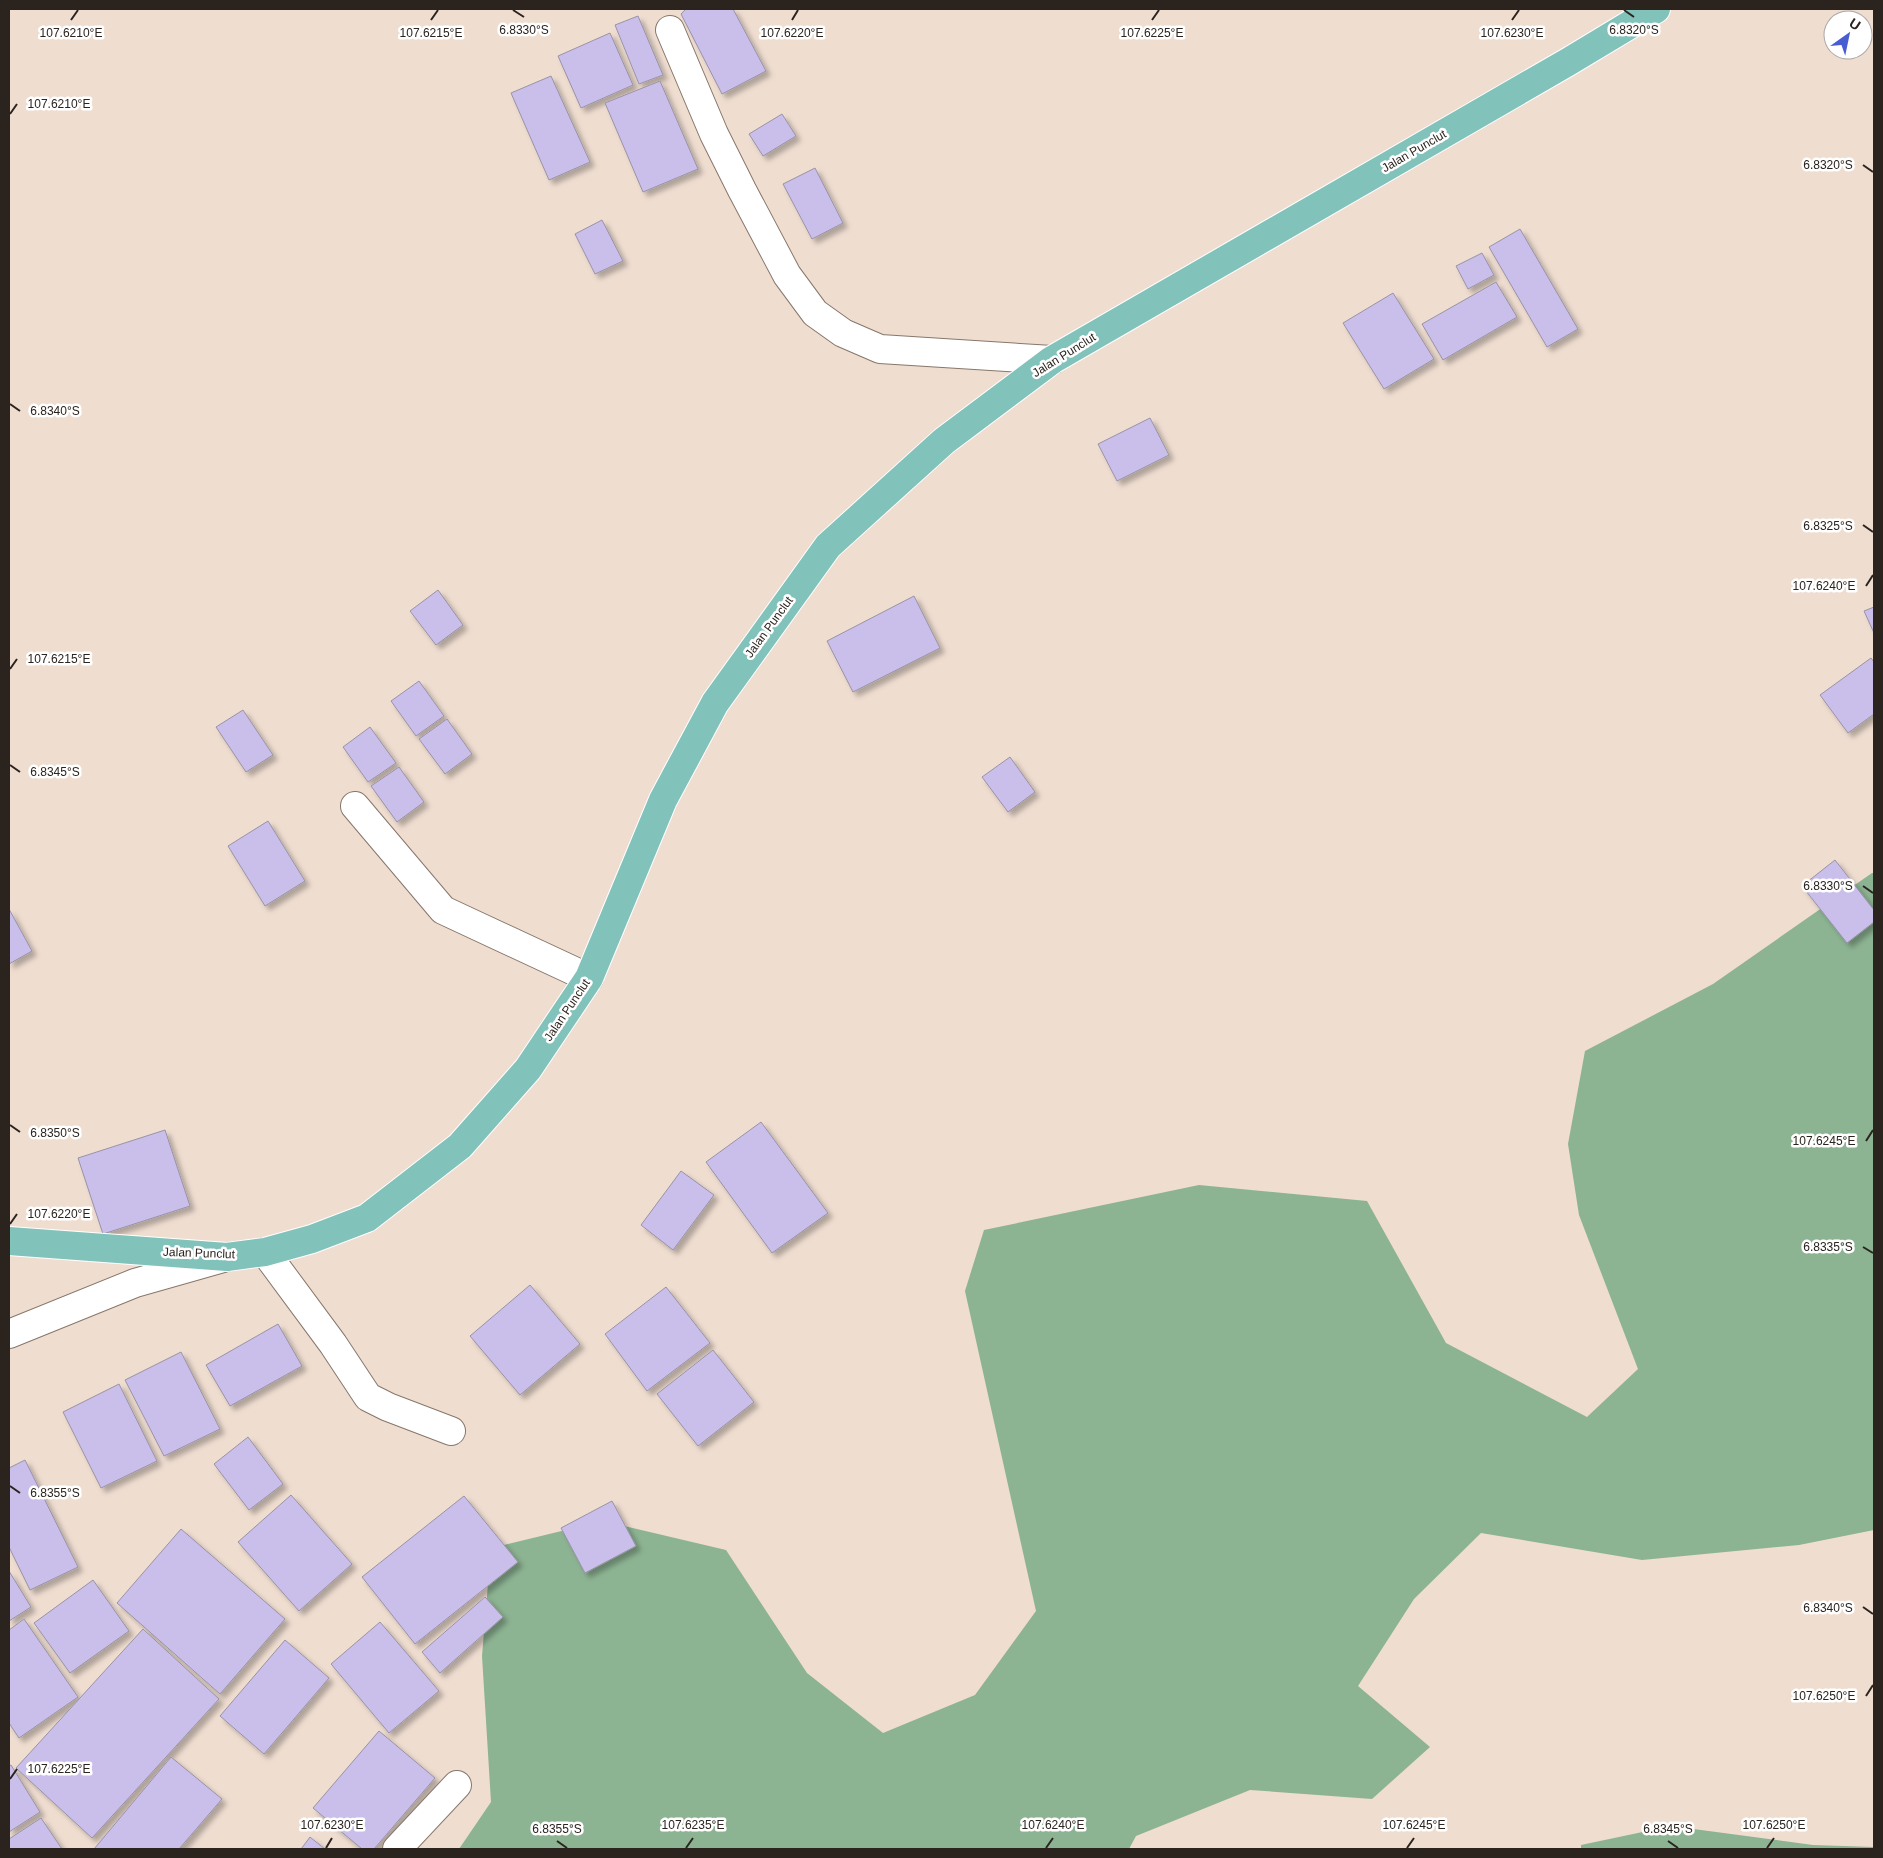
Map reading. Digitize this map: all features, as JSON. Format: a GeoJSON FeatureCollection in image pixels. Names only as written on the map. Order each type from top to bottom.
{"type":"FeatureCollection","features":[{"type":"Feature","properties":{"kind":"main road","name":"Jalan Punclut"},"geometry":{"type":"LineString","coordinates":[[9,1241],[227,1257],[265,1252],[312,1239],[367,1218],[460,1146],[528,1069],[589,978],[662,800],[715,703],[828,546],[944,441],[1052,360],[1568,62],[1656,9]]}},
{"type":"Feature","properties":{"kind":"street"},"geometry":{"type":"LineString","coordinates":[[670,30],[714,134],[742,190],[787,276],[815,313],[843,334],[880,349],[1052,360]]}},
{"type":"Feature","properties":{"kind":"street"},"geometry":{"type":"LineString","coordinates":[[355,806],[443,910],[589,978]]}},
{"type":"Feature","properties":{"kind":"street"},"geometry":{"type":"LineString","coordinates":[[265,1252],[333,1344],[368,1397],[388,1407],[451,1431]]}},
{"type":"Feature","properties":{"kind":"street"},"geometry":{"type":"LineString","coordinates":[[9,1334],[135,1283],[227,1257]]}},
{"type":"Feature","properties":{"kind":"street"},"geometry":{"type":"LineString","coordinates":[[396,1849],[457,1785]]}},
{"type":"Feature","properties":{"kind":"green space"},"geometry":{"type":"Polygon","coordinates":[[[1874,873],[1874,1530],[1799,1545],[1642,1560],[1481,1533],[1414,1599],[1358,1686],[1430,1747],[1372,1799],[1250,1790],[1136,1836],[1129,1849],[459,1849],[491,1802],[482,1656],[491,1548],[603,1521],[726,1550],[807,1673],[883,1733],[975,1695],[1036,1611],[965,1291],[984,1230],[1199,1185],[1367,1201],[1446,1343],[1587,1417],[1638,1369],[1579,1215],[1568,1144],[1585,1051],[1713,984],[1874,873]]]}},
{"type":"Feature","properties":{"kind":"green space"},"geometry":{"type":"Polygon","coordinates":[[[1671,1826],[1813,1845],[1874,1847],[1874,1849],[1581,1849],[1581,1845],[1671,1826]]]}},
{"type":"Feature","properties":{"kind":"building"},"geometry":{"type":"Polygon","coordinates":[[[686,9],[733,9],[766,71],[722,94],[681,14],[686,9]]]}},
{"type":"Feature","properties":{"kind":"building"},"geometry":{"type":"Polygon","coordinates":[[[638,16],[663,75],[639,84],[615,25],[638,16]]]}},
{"type":"Feature","properties":{"kind":"building"},"geometry":{"type":"Polygon","coordinates":[[[610,33],[633,85],[581,108],[558,56],[610,33]]]}},
{"type":"Feature","properties":{"kind":"building"},"geometry":{"type":"Polygon","coordinates":[[[551,76],[590,162],[549,180],[511,93],[551,76]]]}},
{"type":"Feature","properties":{"kind":"building"},"geometry":{"type":"Polygon","coordinates":[[[660,81],[698,169],[643,192],[605,103],[660,81]]]}},
{"type":"Feature","properties":{"kind":"building"},"geometry":{"type":"Polygon","coordinates":[[[782,114],[796,136],[763,156],[749,134],[782,114]]]}},
{"type":"Feature","properties":{"kind":"building"},"geometry":{"type":"Polygon","coordinates":[[[815,168],[843,223],[812,239],[783,184],[815,168]]]}},
{"type":"Feature","properties":{"kind":"building"},"geometry":{"type":"Polygon","coordinates":[[[602,220],[623,261],[595,274],[575,234],[602,220]]]}},
{"type":"Feature","properties":{"kind":"building"},"geometry":{"type":"Polygon","coordinates":[[[1520,229],[1578,329],[1547,347],[1489,247],[1520,229]]]}},
{"type":"Feature","properties":{"kind":"building"},"geometry":{"type":"Polygon","coordinates":[[[1482,253],[1494,275],[1468,289],[1456,266],[1482,253]]]}},
{"type":"Feature","properties":{"kind":"building"},"geometry":{"type":"Polygon","coordinates":[[[1496,282],[1517,317],[1443,360],[1422,324],[1496,282]]]}},
{"type":"Feature","properties":{"kind":"building"},"geometry":{"type":"Polygon","coordinates":[[[1393,293],[1434,359],[1384,389],[1343,323],[1393,293]]]}},
{"type":"Feature","properties":{"kind":"building"},"geometry":{"type":"Polygon","coordinates":[[[1150,418],[1169,455],[1117,481],[1098,444],[1150,418]]]}},
{"type":"Feature","properties":{"kind":"building"},"geometry":{"type":"Polygon","coordinates":[[[438,590],[463,625],[436,645],[410,611],[438,590]]]}},
{"type":"Feature","properties":{"kind":"building"},"geometry":{"type":"Polygon","coordinates":[[[914,596],[940,648],[853,692],[827,641],[914,596]]]}},
{"type":"Feature","properties":{"kind":"building"},"geometry":{"type":"Polygon","coordinates":[[[1874,607],[1874,633],[1864,611],[1874,607]]]}},
{"type":"Feature","properties":{"kind":"building"},"geometry":{"type":"Polygon","coordinates":[[[1871,658],[1874,662],[1874,714],[1848,733],[1820,695],[1871,658]]]}},
{"type":"Feature","properties":{"kind":"building"},"geometry":{"type":"Polygon","coordinates":[[[419,681],[444,716],[416,736],[391,701],[419,681]]]}},
{"type":"Feature","properties":{"kind":"building"},"geometry":{"type":"Polygon","coordinates":[[[243,710],[273,755],[246,772],[216,727],[243,710]]]}},
{"type":"Feature","properties":{"kind":"building"},"geometry":{"type":"Polygon","coordinates":[[[447,719],[472,754],[445,774],[419,739],[447,719]]]}},
{"type":"Feature","properties":{"kind":"building"},"geometry":{"type":"Polygon","coordinates":[[[370,727],[396,763],[368,782],[343,747],[370,727]]]}},
{"type":"Feature","properties":{"kind":"building"},"geometry":{"type":"Polygon","coordinates":[[[1010,757],[1035,792],[1008,812],[982,777],[1010,757]]]}},
{"type":"Feature","properties":{"kind":"building"},"geometry":{"type":"Polygon","coordinates":[[[399,767],[424,802],[397,822],[371,786],[399,767]]]}},
{"type":"Feature","properties":{"kind":"building"},"geometry":{"type":"Polygon","coordinates":[[[268,821],[305,881],[265,906],[228,846],[268,821]]]}},
{"type":"Feature","properties":{"kind":"building"},"geometry":{"type":"Polygon","coordinates":[[[1835,860],[1874,910],[1874,922],[1847,943],[1802,886],[1835,860]]]}},
{"type":"Feature","properties":{"kind":"building"},"geometry":{"type":"Polygon","coordinates":[[[9,909],[32,951],[9,964],[9,909]]]}},
{"type":"Feature","properties":{"kind":"building"},"geometry":{"type":"Polygon","coordinates":[[[761,1122],[828,1213],[772,1253],[706,1162],[761,1122]]]}},
{"type":"Feature","properties":{"kind":"building"},"geometry":{"type":"Polygon","coordinates":[[[165,1130],[190,1206],[103,1234],[78,1158],[165,1130]]]}},
{"type":"Feature","properties":{"kind":"building"},"geometry":{"type":"Polygon","coordinates":[[[681,1171],[714,1195],[673,1250],[641,1225],[681,1171]]]}},
{"type":"Feature","properties":{"kind":"building"},"geometry":{"type":"Polygon","coordinates":[[[530,1285],[580,1344],[520,1395],[470,1336],[530,1285]]]}},
{"type":"Feature","properties":{"kind":"building"},"geometry":{"type":"Polygon","coordinates":[[[666,1287],[710,1343],[647,1391],[605,1334],[666,1287]]]}},
{"type":"Feature","properties":{"kind":"building"},"geometry":{"type":"Polygon","coordinates":[[[278,1324],[302,1366],[230,1406],[206,1365],[278,1324]]]}},
{"type":"Feature","properties":{"kind":"building"},"geometry":{"type":"Polygon","coordinates":[[[713,1350],[754,1402],[698,1446],[657,1394],[713,1350]]]}},
{"type":"Feature","properties":{"kind":"building"},"geometry":{"type":"Polygon","coordinates":[[[181,1352],[220,1429],[164,1456],[125,1380],[181,1352]]]}},
{"type":"Feature","properties":{"kind":"building"},"geometry":{"type":"Polygon","coordinates":[[[119,1384],[157,1461],[101,1488],[63,1412],[119,1384]]]}},
{"type":"Feature","properties":{"kind":"building"},"geometry":{"type":"Polygon","coordinates":[[[248,1437],[283,1484],[249,1510],[214,1464],[248,1437]]]}},
{"type":"Feature","properties":{"kind":"building"},"geometry":{"type":"Polygon","coordinates":[[[25,1460],[78,1567],[30,1590],[9,1547],[9,1468],[25,1460]]]}},
{"type":"Feature","properties":{"kind":"building"},"geometry":{"type":"Polygon","coordinates":[[[291,1495],[352,1564],[299,1611],[238,1542],[291,1495]]]}},
{"type":"Feature","properties":{"kind":"building"},"geometry":{"type":"Polygon","coordinates":[[[464,1496],[518,1562],[415,1644],[362,1577],[464,1496]]]}},
{"type":"Feature","properties":{"kind":"building"},"geometry":{"type":"Polygon","coordinates":[[[612,1501],[636,1546],[585,1573],[561,1528],[612,1501]]]}},
{"type":"Feature","properties":{"kind":"building"},"geometry":{"type":"Polygon","coordinates":[[[181,1529],[285,1619],[220,1694],[117,1603],[181,1529]]]}},
{"type":"Feature","properties":{"kind":"building"},"geometry":{"type":"Polygon","coordinates":[[[9,1571],[31,1607],[9,1621],[9,1571]]]}},
{"type":"Feature","properties":{"kind":"building"},"geometry":{"type":"Polygon","coordinates":[[[93,1580],[129,1631],[70,1673],[34,1623],[93,1580]]]}},
{"type":"Feature","properties":{"kind":"building"},"geometry":{"type":"Polygon","coordinates":[[[485,1597],[503,1617],[440,1673],[422,1652],[485,1597]]]}},
{"type":"Feature","properties":{"kind":"building"},"geometry":{"type":"Polygon","coordinates":[[[24,1619],[78,1697],[19,1738],[9,1723],[9,1630],[24,1619]]]}},
{"type":"Feature","properties":{"kind":"building"},"geometry":{"type":"Polygon","coordinates":[[[380,1622],[439,1691],[389,1733],[331,1664],[380,1622]]]}},
{"type":"Feature","properties":{"kind":"building"},"geometry":{"type":"Polygon","coordinates":[[[143,1629],[219,1699],[92,1838],[16,1768],[143,1629]]]}},
{"type":"Feature","properties":{"kind":"building"},"geometry":{"type":"Polygon","coordinates":[[[285,1640],[329,1678],[264,1754],[220,1716],[285,1640]]]}},
{"type":"Feature","properties":{"kind":"building"},"geometry":{"type":"Polygon","coordinates":[[[379,1731],[435,1778],[374,1849],[362,1849],[313,1808],[379,1731]]]}},
{"type":"Feature","properties":{"kind":"building"},"geometry":{"type":"Polygon","coordinates":[[[171,1757],[222,1799],[179,1849],[94,1849],[171,1757]]]}},
{"type":"Feature","properties":{"kind":"building"},"geometry":{"type":"Polygon","coordinates":[[[11,1765],[40,1812],[9,1832],[9,1766],[11,1765]]]}},
{"type":"Feature","properties":{"kind":"building"},"geometry":{"type":"Polygon","coordinates":[[[41,1818],[62,1849],[9,1849],[9,1839],[41,1818]]]}},
{"type":"Feature","properties":{"kind":"building"},"geometry":{"type":"Polygon","coordinates":[[[310,1837],[325,1849],[301,1849],[310,1837]]]}}]}
